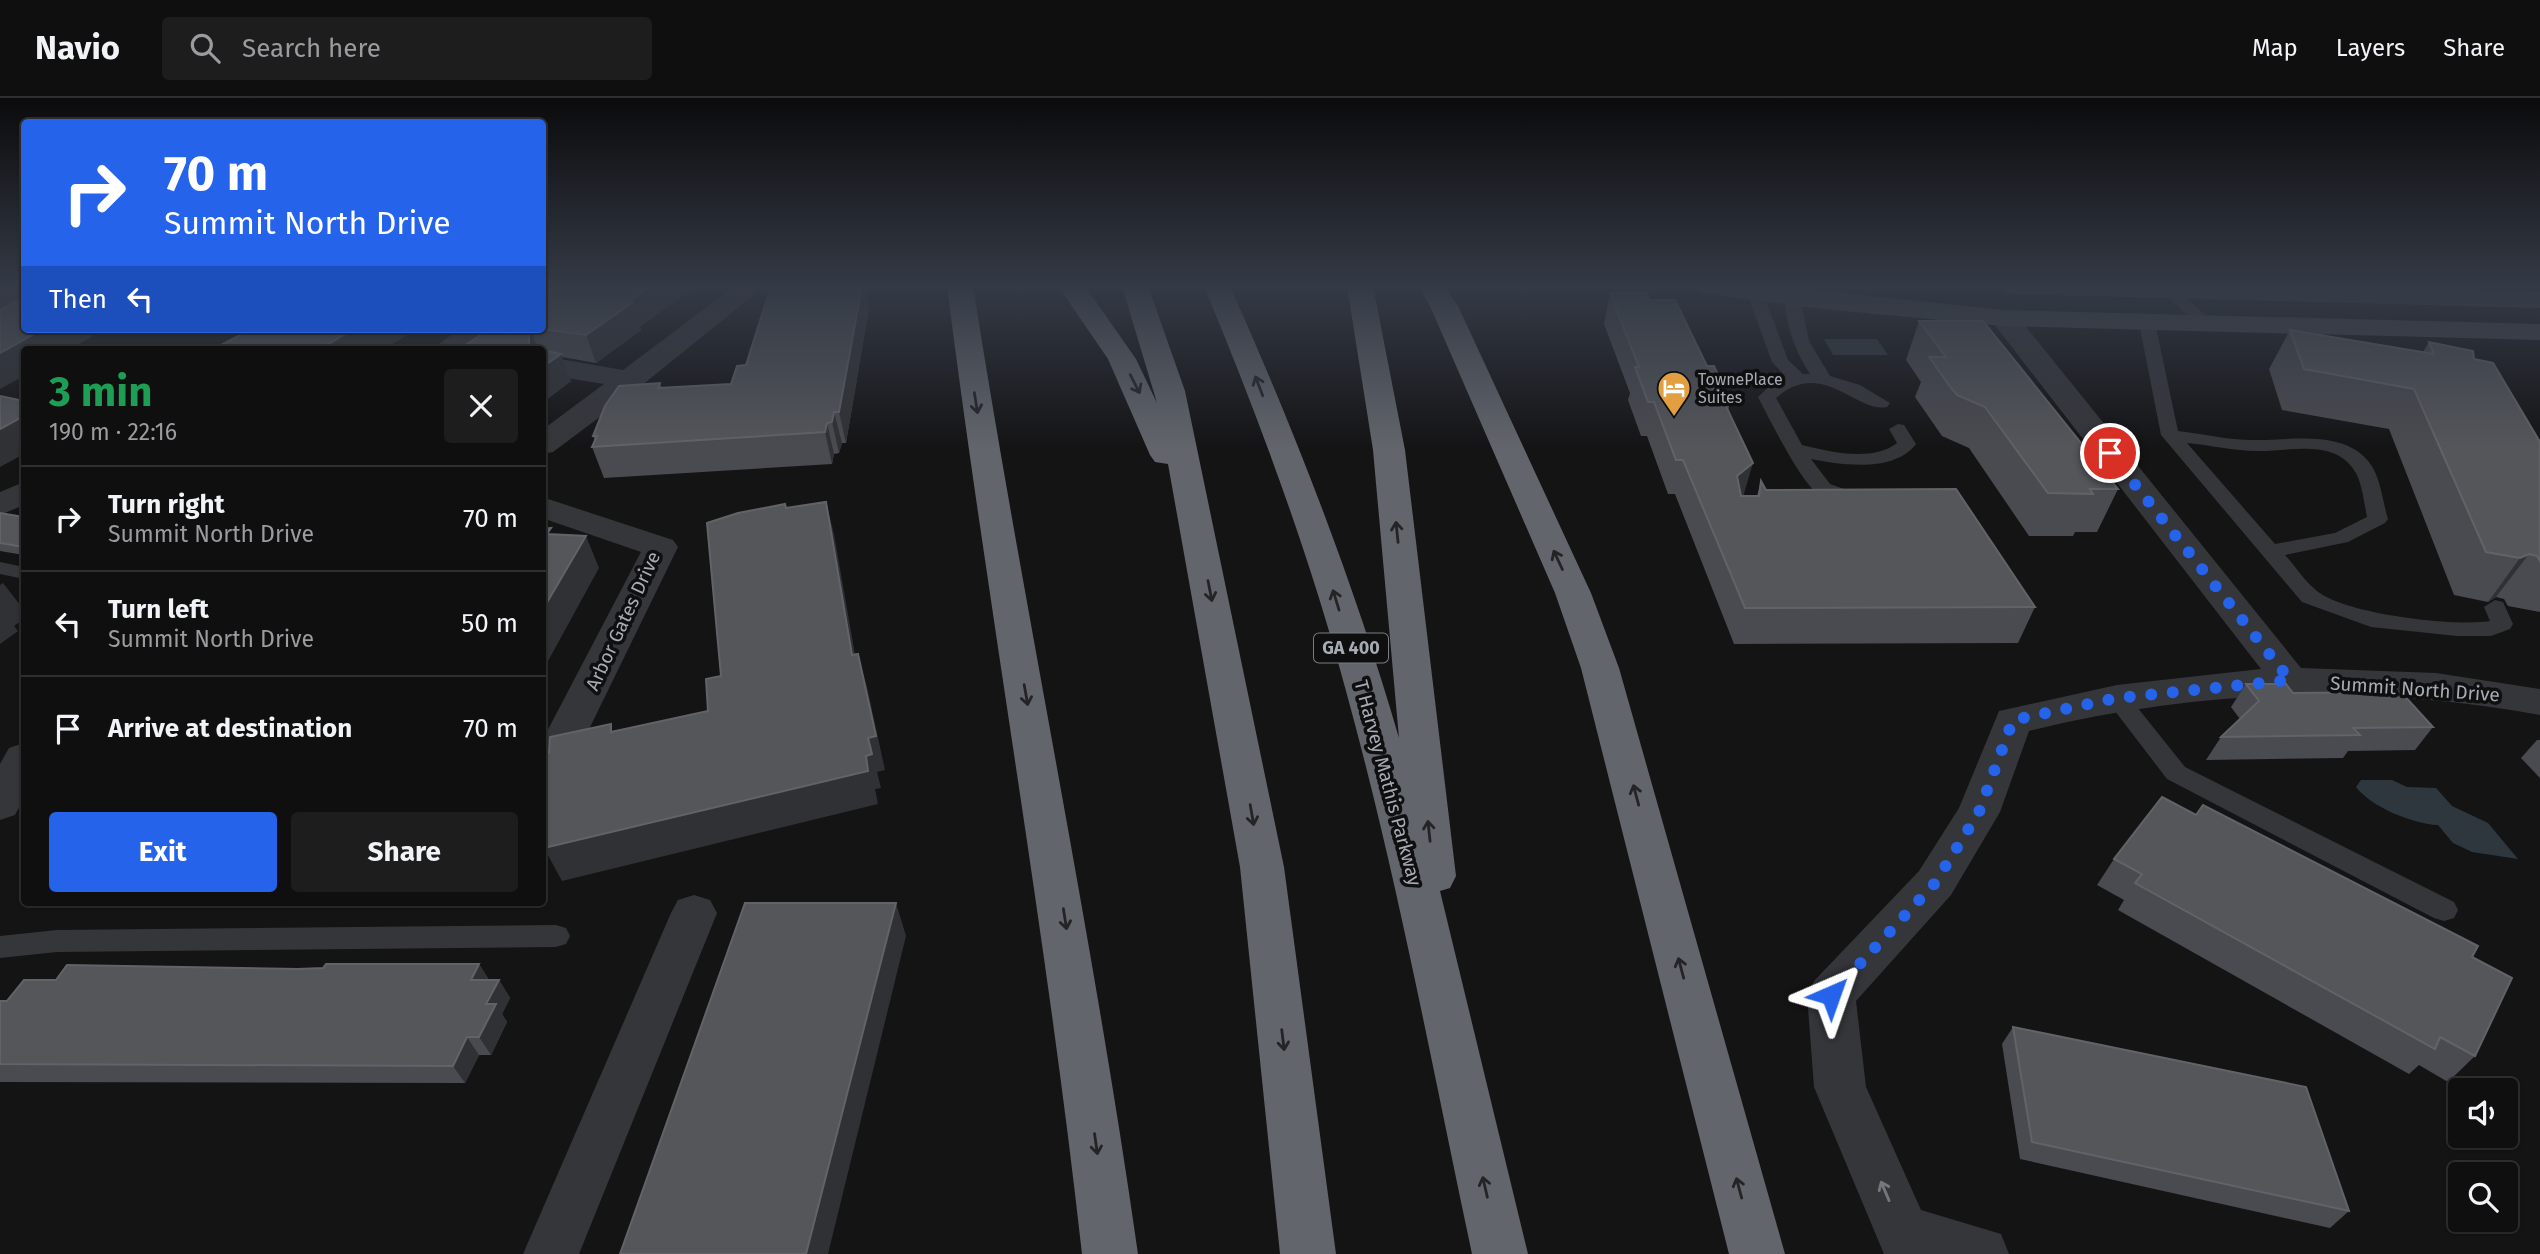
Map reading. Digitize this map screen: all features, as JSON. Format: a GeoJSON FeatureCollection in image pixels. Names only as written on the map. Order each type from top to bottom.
{"type":"FeatureCollection","features":[{"type":"Feature","properties":{"kind":"highway"},"geometry":{"type":"LineString","coordinates":[[967,340],[975,400],[1065,919],[1110,1254]]}},
{"type":"Feature","properties":{"kind":"highway"},"geometry":{"type":"LineString","coordinates":[[1109,340],[1122,359],[1197,524]]}},
{"type":"Feature","properties":{"kind":"highway"},"geometry":{"type":"LineString","coordinates":[[1153,340],[1170,391],[1262,867],[1308,1254]]}},
{"type":"Feature","properties":{"kind":"highway","name":"T Harvey Mathis Parkway"},"geometry":{"type":"LineString","coordinates":[[1240,340],[1322,555],[1381,747],[1449,1021],[1500,1254]]}},
{"type":"Feature","properties":{"kind":"highway"},"geometry":{"type":"LineString","coordinates":[[1370,340],[1389,450],[1449,1021]]}},
{"type":"Feature","properties":{"kind":"highway"},"geometry":{"type":"LineString","coordinates":[[1466,340],[1573,593],[1600,668],[1757,1254]]}},
{"type":"Feature","properties":{"kind":"street"},"geometry":{"type":"LineString","coordinates":[[546,442],[683,340]]}},
{"type":"Feature","properties":{"kind":"street"},"geometry":{"type":"LineString","coordinates":[[2021,340],[2290,680]]}},
{"type":"Feature","properties":{"kind":"street"},"geometry":{"type":"LineString","coordinates":[[546,366],[631,380]]}},
{"type":"Feature","properties":{"kind":"street"},"geometry":{"type":"LineString","coordinates":[[0,505],[21,494]]}},
{"type":"Feature","properties":{"kind":"street","name":"Arbor Gates Drive"},"geometry":{"type":"LineString","coordinates":[[546,508],[661,547],[560,750],[546,757]]}},
{"type":"Feature","properties":{"kind":"street","name":"Summit North Drive"},"geometry":{"type":"LineString","coordinates":[[1907,1243],[1840,1087],[1831,995],[1935,883],[1979,812],[2013,720],[2117,698],[2290,680],[2420,686],[2501,694],[2540,702]]}},
{"type":"Feature","properties":{"kind":"street"},"geometry":{"type":"LineString","coordinates":[[9,799],[21,766]]}},
{"type":"Feature","properties":{"kind":"street"},"geometry":{"type":"LineString","coordinates":[[551,1254],[694,913]]}},
{"type":"Feature","properties":{"kind":"street"},"geometry":{"type":"LineString","coordinates":[[1907,1243],[1981,1254]]}},
{"type":"Feature","properties":{"kind":"lane"},"geometry":{"type":"LineString","coordinates":[[1772,340],[1780,362],[1799,380]]}},
{"type":"Feature","properties":{"kind":"lane"},"geometry":{"type":"LineString","coordinates":[[1800,340],[1809,361],[1823,379]]}},
{"type":"Feature","properties":{"kind":"lane"},"geometry":{"type":"LineString","coordinates":[[2150,340],[2170,435],[2310,597],[2371,620],[2457,629],[2491,629],[2502,624],[2495,607]]}},
{"type":"Feature","properties":{"kind":"lane"},"geometry":{"type":"LineString","coordinates":[[1823,488],[1795,449],[1767,397],[1776,387],[1799,380],[1823,379],[1845,384],[1881,403]]}},
{"type":"Feature","properties":{"kind":"lane"},"geometry":{"type":"LineString","coordinates":[[1795,449],[1821,456],[1884,457],[1900,453],[1907,444],[1898,429]]}},
{"type":"Feature","properties":{"kind":"lane"},"geometry":{"type":"LineString","coordinates":[[2170,435],[2258,446],[2287,442],[2320,444],[2353,458],[2364,469],[2378,519],[2341,538],[2270,551]]}},
{"type":"Feature","properties":{"kind":"lane"},"geometry":{"type":"LineString","coordinates":[[1802,490],[1823,488],[1870,503]]}},
{"type":"Feature","properties":{"kind":"lane"},"geometry":{"type":"LineString","coordinates":[[0,568],[21,572]]}},
{"type":"Feature","properties":{"kind":"lane"},"geometry":{"type":"LineString","coordinates":[[2117,698],[2176,773],[2444,910]]}},
{"type":"Feature","properties":{"kind":"lane"},"geometry":{"type":"LineString","coordinates":[[0,947],[57,941],[556,936]]}},
{"type":"Feature","properties":{"kind":"shaded area"},"geometry":{"type":"Polygon","coordinates":[[[1825,340],[1878,340],[1888,355],[1833,355],[1825,340]]]}},
{"type":"Feature","properties":{"kind":"shaded area"},"geometry":{"type":"Polygon","coordinates":[[[2361,780],[2392,780],[2407,787],[2436,788],[2452,806],[2488,823],[2518,859],[2472,852],[2453,843],[2438,825],[2405,818],[2382,808],[2356,787],[2361,780]]]}},
{"type":"Feature","properties":{"kind":"building"},"geometry":{"type":"Polygon","coordinates":[[[0,340],[23,340],[0,353],[0,340]]]}},
{"type":"Feature","properties":{"kind":"building"},"geometry":{"type":"Polygon","coordinates":[[[231,340],[335,340],[325,346],[219,346],[231,340]]]}},
{"type":"Feature","properties":{"kind":"building"},"geometry":{"type":"Polygon","coordinates":[[[473,340],[529,340],[529,346],[464,346],[473,340]]]}},
{"type":"Feature","properties":{"kind":"building"},"geometry":{"type":"Polygon","coordinates":[[[754,340],[852,340],[839,412],[834,412],[832,422],[827,423],[825,432],[592,447],[597,436],[593,436],[605,406],[619,386],[660,383],[658,388],[731,384],[737,366],[746,365],[754,340]]]}},
{"type":"Feature","properties":{"kind":"building"},"geometry":{"type":"Polygon","coordinates":[[[1628,340],[1694,340],[1707,366],[1714,366],[1730,402],[1724,402],[1753,463],[1737,476],[1741,496],[1759,496],[1761,481],[1766,490],[1956,489],[2035,607],[1745,608],[1683,460],[1676,460],[1654,402],[1648,402],[1635,367],[1639,367],[1628,340]]]}},
{"type":"Feature","properties":{"kind":"building"},"geometry":{"type":"Polygon","coordinates":[[[1933,340],[1998,340],[2118,489],[2090,489],[2093,494],[2048,493],[1985,407],[1957,395],[1929,357],[1946,357],[1933,340]]]}},
{"type":"Feature","properties":{"kind":"building"},"geometry":{"type":"Polygon","coordinates":[[[2294,340],[2350,340],[2434,354],[2429,342],[2473,351],[2474,359],[2493,363],[2540,442],[2540,561],[2537,556],[2529,554],[2520,558],[2486,552],[2414,389],[2304,369],[2294,340]]]}},
{"type":"Feature","properties":{"kind":"building"},"geometry":{"type":"Polygon","coordinates":[[[546,351],[561,354],[546,364],[546,351]]]}},
{"type":"Feature","properties":{"kind":"building"},"geometry":{"type":"Polygon","coordinates":[[[0,396],[21,400],[21,418],[0,429],[0,396]]]}},
{"type":"Feature","properties":{"kind":"building"},"geometry":{"type":"Polygon","coordinates":[[[826,502],[852,655],[858,654],[876,736],[868,738],[872,754],[866,756],[868,771],[546,848],[546,753],[549,753],[550,737],[611,724],[611,732],[708,711],[706,679],[721,676],[707,523],[738,513],[785,504],[786,508],[826,502]]]}},
{"type":"Feature","properties":{"kind":"building"},"geometry":{"type":"Polygon","coordinates":[[[0,513],[21,516],[21,546],[0,543],[0,513]]]}},
{"type":"Feature","properties":{"kind":"building"},"geometry":{"type":"Polygon","coordinates":[[[551,528],[547,534],[586,536],[546,604],[546,529],[551,528]]]}},
{"type":"Feature","properties":{"kind":"building"},"geometry":{"type":"Polygon","coordinates":[[[2246,684],[2286,684],[2293,693],[2401,692],[2433,727],[2353,728],[2360,735],[2221,737],[2259,701],[2246,684]]]}},
{"type":"Feature","properties":{"kind":"building"},"geometry":{"type":"Polygon","coordinates":[[[2162,797],[2196,815],[2203,805],[2478,946],[2472,957],[2512,978],[2475,1056],[2440,1037],[2435,1049],[2135,883],[2142,874],[2114,859],[2162,797]]]}},
{"type":"Feature","properties":{"kind":"building"},"geometry":{"type":"Polygon","coordinates":[[[745,903],[896,903],[806,1254],[620,1254],[745,903]]]}},
{"type":"Feature","properties":{"kind":"building"},"geometry":{"type":"Polygon","coordinates":[[[326,964],[479,964],[471,980],[499,980],[486,1004],[496,1004],[479,1037],[467,1037],[453,1066],[0,1064],[0,1001],[7,1001],[24,980],[56,980],[67,965],[298,969],[323,968],[326,964]]]}},
{"type":"Feature","properties":{"kind":"building"},"geometry":{"type":"Polygon","coordinates":[[[2013,1027],[2306,1087],[2349,1211],[2032,1142],[2013,1027]]]}},
{"type":"Feature","properties":{"kind":"place","name":"TownePlace Suites"},"geometry":{"type":"Point","coordinates":[1674,418]}},
{"type":"Feature","properties":{"kind":"route"},"geometry":{"type":"LineString","coordinates":[[1831,995],[1935,883],[1979,812],[2013,720],[2117,698],[2290,680],[2110,453]]}}]}
